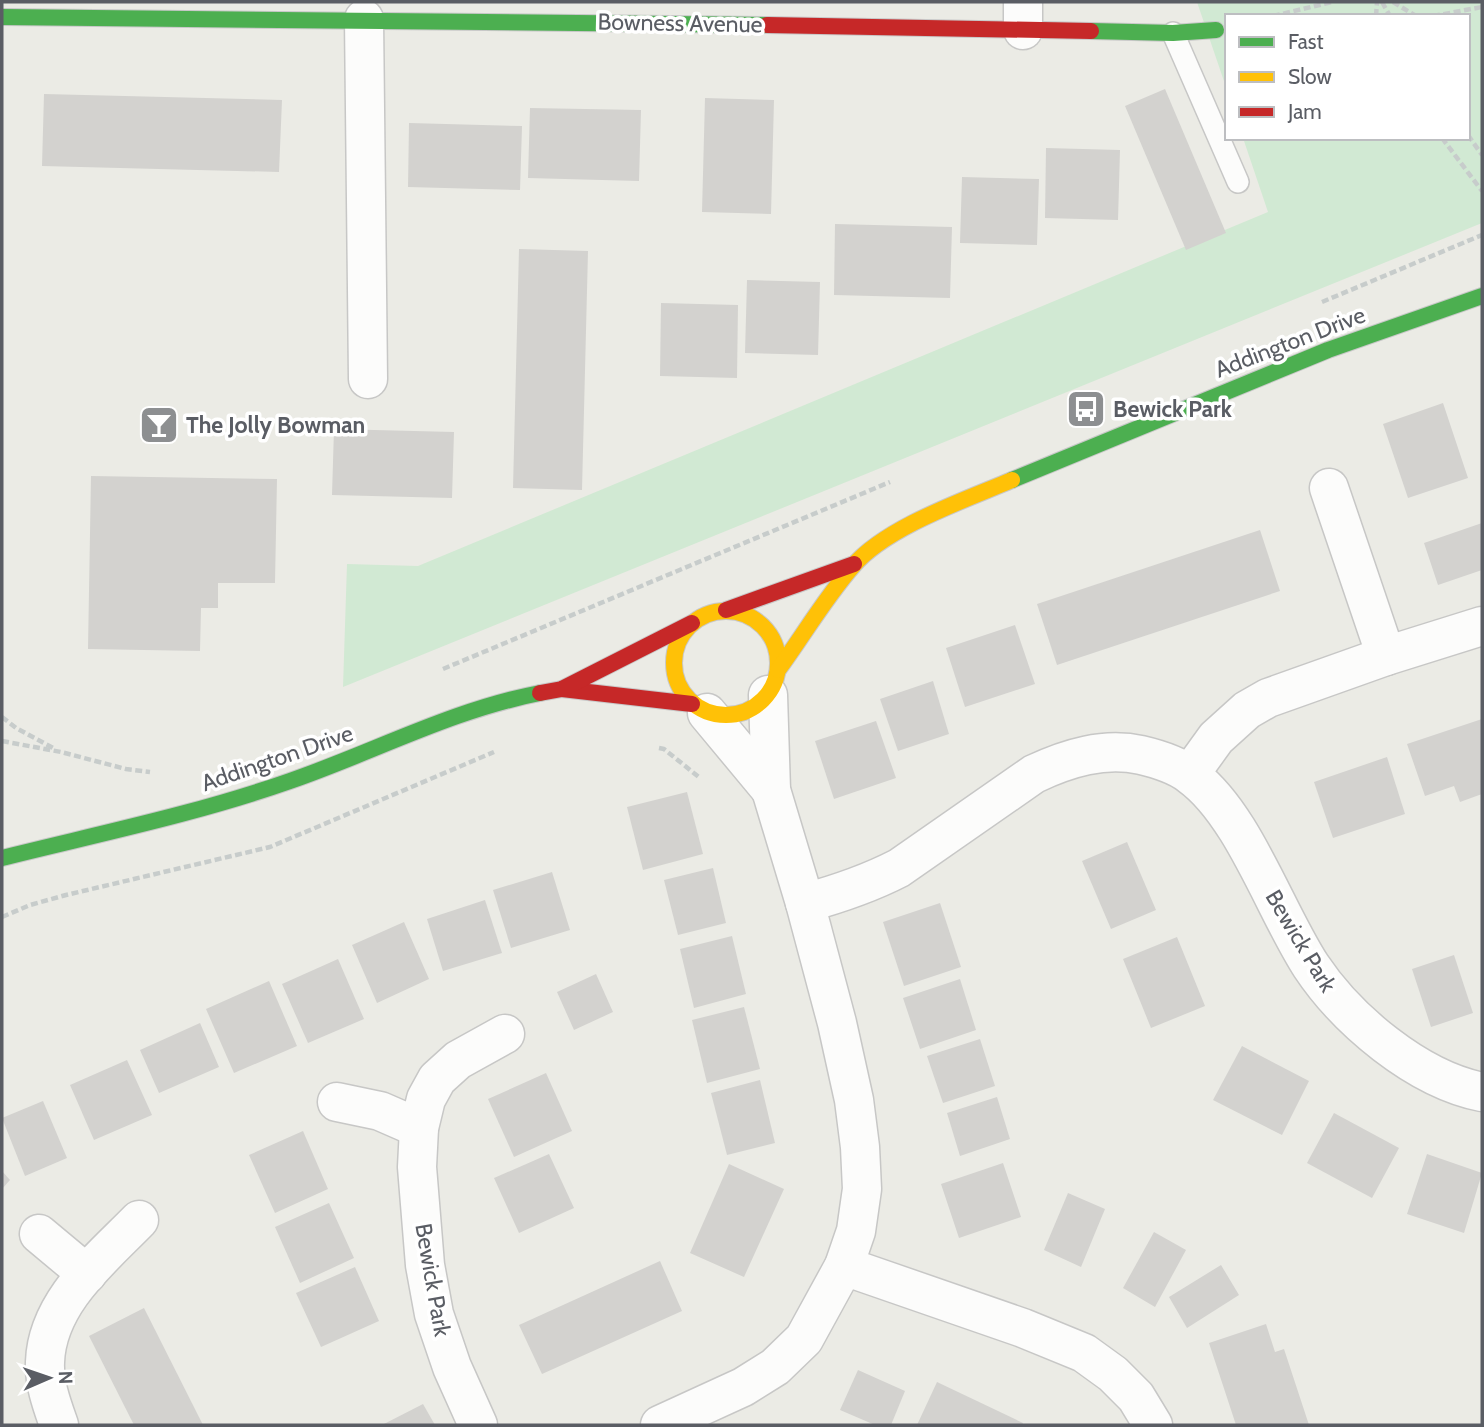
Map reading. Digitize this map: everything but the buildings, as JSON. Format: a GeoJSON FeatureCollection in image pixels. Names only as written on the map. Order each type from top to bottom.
{"type":"FeatureCollection","features":[{"type":"Feature","properties":{"kind":"street","name":"Bowness Avenue"},"geometry":{"type":"LineString","coordinates":[[2,18],[345,14],[1023,16],[1173,33],[1216,30]]}},
{"type":"Feature","properties":{"kind":"street"},"geometry":{"type":"LineString","coordinates":[[345,14],[368,379]]}},
{"type":"Feature","properties":{"kind":"street","name":"Addington Drive"},"geometry":{"type":"LineString","coordinates":[[773,682],[854,564],[886,539],[918,521],[1098,443],[1328,350],[1482,296]]}},
{"type":"Feature","properties":{"kind":"street"},"geometry":{"type":"LineString","coordinates":[[1329,488],[1386,656]]}},
{"type":"Feature","properties":{"kind":"street","name":"Addington Drive"},"geometry":{"type":"LineString","coordinates":[[726,610],[854,564]]}},
{"type":"Feature","properties":{"kind":"street"},"geometry":{"type":"LineString","coordinates":[[699,708],[726,716],[742,714],[757,707],[773,682],[779,664],[776,647],[757,620],[743,613],[726,610],[708,614],[692,623],[680,637],[674,654],[674,672],[680,689],[771,790]]}},
{"type":"Feature","properties":{"kind":"street","name":"Addington Drive"},"geometry":{"type":"LineString","coordinates":[[2,858],[121,830],[214,804],[290,781],[461,713],[505,700],[562,689],[692,623]]}},
{"type":"Feature","properties":{"kind":"street"},"geometry":{"type":"LineString","coordinates":[[1190,774],[1216,738],[1247,710],[1268,698],[1386,656],[1482,626]]}},
{"type":"Feature","properties":{"kind":"street"},"geometry":{"type":"LineString","coordinates":[[660,1425],[731,1393],[775,1367],[804,1339],[844,1266],[856,1231],[862,1189],[854,1100],[805,903],[771,790],[773,682]]}},
{"type":"Feature","properties":{"kind":"street","name":"Addington Drive"},"geometry":{"type":"LineString","coordinates":[[562,689],[699,708]]}},
{"type":"Feature","properties":{"kind":"street","name":"Bewick Park"},"geometry":{"type":"LineString","coordinates":[[805,903],[875,881],[899,868],[1034,774],[1058,763],[1084,756],[1128,752],[1170,764],[1190,774],[1213,797],[1233,825],[1299,946],[1334,998],[1356,1021],[1403,1055],[1449,1082],[1482,1092]]}},
{"type":"Feature","properties":{"kind":"street","name":"Bewick Park"},"geometry":{"type":"LineString","coordinates":[[478,1425],[452,1367],[434,1314],[425,1265],[417,1167],[419,1128],[426,1099],[437,1079],[458,1059],[505,1034]]}},
{"type":"Feature","properties":{"kind":"street"},"geometry":{"type":"LineString","coordinates":[[337,1102],[380,1111],[419,1128]]}},
{"type":"Feature","properties":{"kind":"street"},"geometry":{"type":"LineString","coordinates":[[59,1425],[46,1382],[48,1336],[65,1300],[139,1220]]}},
{"type":"Feature","properties":{"kind":"street"},"geometry":{"type":"LineString","coordinates":[[38,1234],[87,1274]]}},
{"type":"Feature","properties":{"kind":"street"},"geometry":{"type":"LineString","coordinates":[[844,1266],[1023,1328],[1084,1353],[1113,1374],[1128,1389],[1153,1425]]}},
{"type":"Feature","properties":{"kind":"lane"},"geometry":{"type":"LineString","coordinates":[[1173,33],[1238,182]]}},
{"type":"Feature","properties":{"kind":"path"},"geometry":{"type":"LineString","coordinates":[[1281,14],[1332,2]]}},
{"type":"Feature","properties":{"kind":"path"},"geometry":{"type":"LineString","coordinates":[[1393,2],[1413,14]]}},
{"type":"Feature","properties":{"kind":"path"},"geometry":{"type":"LineString","coordinates":[[1444,14],[1482,7]]}},
{"type":"Feature","properties":{"kind":"path"},"geometry":{"type":"LineString","coordinates":[[1470,138],[1482,155]]}},
{"type":"Feature","properties":{"kind":"path"},"geometry":{"type":"LineString","coordinates":[[1444,140],[1482,191]]}},
{"type":"Feature","properties":{"kind":"path"},"geometry":{"type":"LineString","coordinates":[[1316,304],[1482,235]]}},
{"type":"Feature","properties":{"kind":"path"},"geometry":{"type":"LineString","coordinates":[[436,672],[894,480]]}},
{"type":"Feature","properties":{"kind":"path"},"geometry":{"type":"LineString","coordinates":[[2,718],[61,752]]}},
{"type":"Feature","properties":{"kind":"path"},"geometry":{"type":"LineString","coordinates":[[2,741],[61,752],[126,769],[156,772]]}},
{"type":"Feature","properties":{"kind":"path"},"geometry":{"type":"LineString","coordinates":[[652,746],[664,749],[704,781]]}},
{"type":"Feature","properties":{"kind":"path"},"geometry":{"type":"LineString","coordinates":[[2,917],[54,898],[270,847],[506,747]]}},
{"type":"Feature","properties":{"kind":"green space"},"geometry":{"type":"Polygon","coordinates":[[[1197,2],[1482,2],[1482,223],[343,687],[347,564],[418,566],[1268,212],[1244,140],[1470,140],[1470,14],[1225,14],[1225,84],[1197,2]]]}},
{"type":"Feature","properties":{"kind":"traffic: fast"},"geometry":{"type":"LineString","coordinates":[[2,17],[767,25]]}},
{"type":"Feature","properties":{"kind":"traffic: fast"},"geometry":{"type":"LineString","coordinates":[[1091,31],[1173,33],[1216,30]]}},
{"type":"Feature","properties":{"kind":"traffic: fast"},"geometry":{"type":"LineString","coordinates":[[1012,480],[1328,350],[1482,296]]}},
{"type":"Feature","properties":{"kind":"traffic: fast"},"geometry":{"type":"LineString","coordinates":[[2,858],[147,823],[255,793],[444,721],[507,700],[540,693]]}},
{"type":"Feature","properties":{"kind":"traffic: slow"},"geometry":{"type":"LineString","coordinates":[[778,670],[833,591],[867,552],[927,516],[1012,480]]}},
{"type":"Feature","properties":{"kind":"traffic: slow"},"geometry":{"type":"LineString","coordinates":[[726,611],[746,615],[763,626],[774,643],[778,663],[774,683],[763,700],[746,711],[726,715],[706,711],[689,700],[678,683],[674,663],[678,643],[689,626],[706,615],[726,611]]}},
{"type":"Feature","properties":{"kind":"traffic: jam"},"geometry":{"type":"LineString","coordinates":[[767,25],[1091,31]]}},
{"type":"Feature","properties":{"kind":"traffic: jam"},"geometry":{"type":"LineString","coordinates":[[726,610],[854,564]]}},
{"type":"Feature","properties":{"kind":"traffic: jam"},"geometry":{"type":"LineString","coordinates":[[540,693],[562,689],[692,623]]}},
{"type":"Feature","properties":{"kind":"traffic: jam"},"geometry":{"type":"LineString","coordinates":[[562,689],[692,704]]}},
{"type":"Feature","properties":{"kind":"place","name":"Bewick Park"},"geometry":{"type":"Point","coordinates":[1086,409]}},
{"type":"Feature","properties":{"kind":"place","name":"The Jolly Bowman"},"geometry":{"type":"Point","coordinates":[159,425]}}]}
